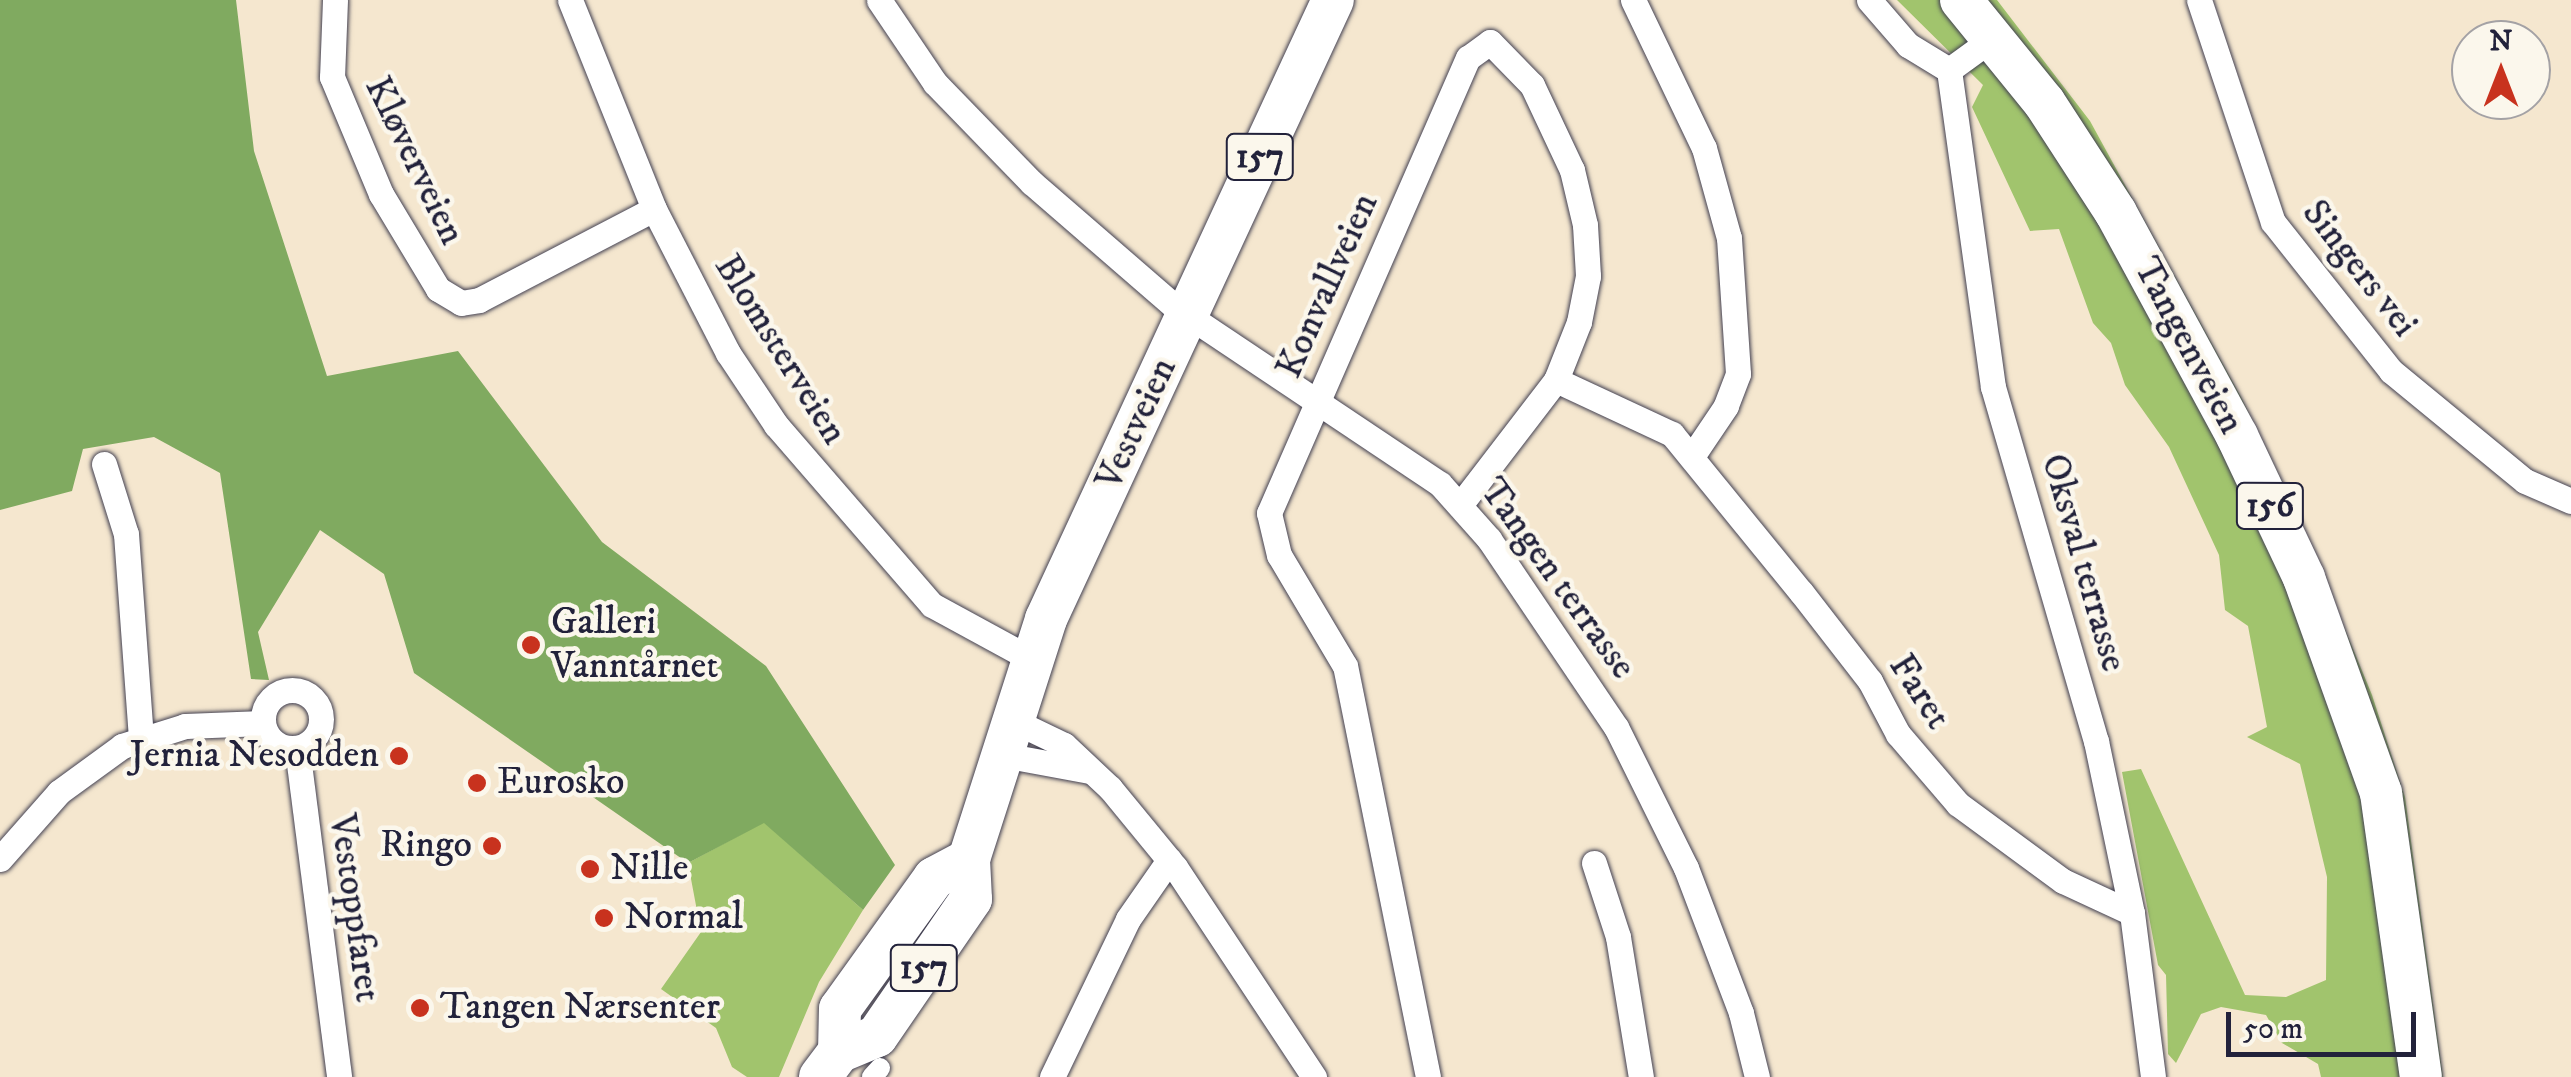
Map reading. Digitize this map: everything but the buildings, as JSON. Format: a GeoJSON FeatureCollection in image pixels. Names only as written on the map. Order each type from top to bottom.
{"type":"FeatureCollection","features":[{"type":"Feature","properties":{"kind":"main road","name":"Vestveien"},"geometry":{"type":"LineString","coordinates":[[853,1068],[840,1010],[934,878],[969,859],[1031,659],[1333,0]]}},
{"type":"Feature","properties":{"kind":"main road","name":"Tangenveien"},"geometry":{"type":"LineString","coordinates":[[1961,0],[2076,146],[2237,436],[2304,578],[2381,793],[2421,1077]]}},
{"type":"Feature","properties":{"kind":"street","name":"Kløverveien"},"geometry":{"type":"LineString","coordinates":[[335,0],[332,77],[381,194],[438,289],[462,304],[479,300],[654,209]]}},
{"type":"Feature","properties":{"kind":"street","name":"Blomsterveien"},"geometry":{"type":"LineString","coordinates":[[570,0],[654,209],[728,353],[826,489],[948,619],[1031,659]]}},
{"type":"Feature","properties":{"kind":"street","name":"Tangen terrasse"},"geometry":{"type":"LineString","coordinates":[[879,0],[935,82],[1018,169],[1188,315],[1318,398],[1460,505],[1535,600],[1616,727],[1686,868],[1741,1013],[1757,1077]]}},
{"type":"Feature","properties":{"kind":"street"},"geometry":{"type":"LineString","coordinates":[[1633,0],[1704,148],[1728,238],[1738,374],[1726,406],[1693,454]]}},
{"type":"Feature","properties":{"kind":"street"},"geometry":{"type":"LineString","coordinates":[[1869,0],[1908,44],[1949,70],[1993,38]]}},
{"type":"Feature","properties":{"kind":"street","name":"Singers vei"},"geometry":{"type":"LineString","coordinates":[[2199,0],[2272,222],[2392,372],[2525,481],[2571,501]]}},
{"type":"Feature","properties":{"kind":"street","name":"Konvallveien"},"geometry":{"type":"LineString","coordinates":[[1428,1077],[1346,666],[1271,536],[1272,497],[1468,58],[1490,42],[1532,85],[1582,204],[1585,296],[1556,380],[1460,505]]}},
{"type":"Feature","properties":{"kind":"street","name":"Oksval terrasse"},"geometry":{"type":"LineString","coordinates":[[1949,70],[1993,386],[2096,741],[2132,913],[2153,1077]]}},
{"type":"Feature","properties":{"kind":"street","name":"Faret"},"geometry":{"type":"LineString","coordinates":[[1556,380],[1672,434],[1693,454],[1870,681],[1898,734],[1934,779],[2007,845],[2063,881],[2132,913]]}},
{"type":"Feature","properties":{"kind":"street"},"geometry":{"type":"LineString","coordinates":[[104,464],[126,534],[142,738]]}},
{"type":"Feature","properties":{"kind":"street"},"geometry":{"type":"LineString","coordinates":[[290,690],[308,694],[322,723],[314,740],[297,748],[272,740],[263,723],[273,697],[290,690]]}},
{"type":"Feature","properties":{"kind":"street"},"geometry":{"type":"LineString","coordinates":[[0,859],[60,792],[142,738],[185,726],[263,723]]}},
{"type":"Feature","properties":{"kind":"street"},"geometry":{"type":"LineString","coordinates":[[1006,737],[1090,771]]}},
{"type":"Feature","properties":{"kind":"street"},"geometry":{"type":"LineString","coordinates":[[1006,737],[1064,745],[1090,771],[1169,860],[1314,1077]]}},
{"type":"Feature","properties":{"kind":"street","name":"Vestoppfaret"},"geometry":{"type":"LineString","coordinates":[[297,748],[339,1077]]}},
{"type":"Feature","properties":{"kind":"street"},"geometry":{"type":"LineString","coordinates":[[1052,1077],[1128,918],[1169,860]]}},
{"type":"Feature","properties":{"kind":"street"},"geometry":{"type":"LineString","coordinates":[[1594,863],[1618,937],[1640,1077]]}},
{"type":"Feature","properties":{"kind":"green space"},"geometry":{"type":"Polygon","coordinates":[[[0,0],[236,0],[254,151],[327,376],[458,351],[602,542],[766,666],[895,865],[863,910],[764,823],[688,863],[414,673],[384,574],[320,530],[258,632],[269,680],[251,679],[220,473],[154,437],[83,449],[72,491],[0,510],[0,0]]]}},
{"type":"Feature","properties":{"kind":"green space"},"geometry":{"type":"Polygon","coordinates":[[[1897,0],[1997,0],[2090,121],[2241,397],[2298,515],[2372,695],[2405,797],[2443,1077],[2321,1077],[2318,1064],[2282,1043],[2266,1015],[2221,1007],[2201,1014],[2176,1063],[2168,1054],[2166,975],[2158,965],[2122,772],[2141,769],[2245,995],[2286,997],[2326,980],[2327,877],[2300,764],[2247,737],[2267,727],[2248,626],[2225,610],[2219,555],[2169,447],[2125,385],[2111,343],[2093,323],[2059,229],[2030,231],[1972,107],[1983,85],[1897,0]]]}},
{"type":"Feature","properties":{"kind":"green space"},"geometry":{"type":"Polygon","coordinates":[[[764,822],[863,910],[819,982],[779,1077],[747,1077],[732,1067],[716,1028],[661,989],[701,932],[688,863],[764,822]]]}},
{"type":"Feature","properties":{"kind":"place","name":"Galleri Vanntårnet"},"geometry":{"type":"Point","coordinates":[531,645]}},
{"type":"Feature","properties":{"kind":"place","name":"Jernia Nesodden"},"geometry":{"type":"Point","coordinates":[399,756]}},
{"type":"Feature","properties":{"kind":"place","name":"Eurosko"},"geometry":{"type":"Point","coordinates":[477,783]}},
{"type":"Feature","properties":{"kind":"place","name":"Ringo"},"geometry":{"type":"Point","coordinates":[492,846]}},
{"type":"Feature","properties":{"kind":"place","name":"Nille"},"geometry":{"type":"Point","coordinates":[590,869]}},
{"type":"Feature","properties":{"kind":"place","name":"Normal"},"geometry":{"type":"Point","coordinates":[604,918]}},
{"type":"Feature","properties":{"kind":"place","name":"Tangen Nærsenter"},"geometry":{"type":"Point","coordinates":[420,1008]}}]}
